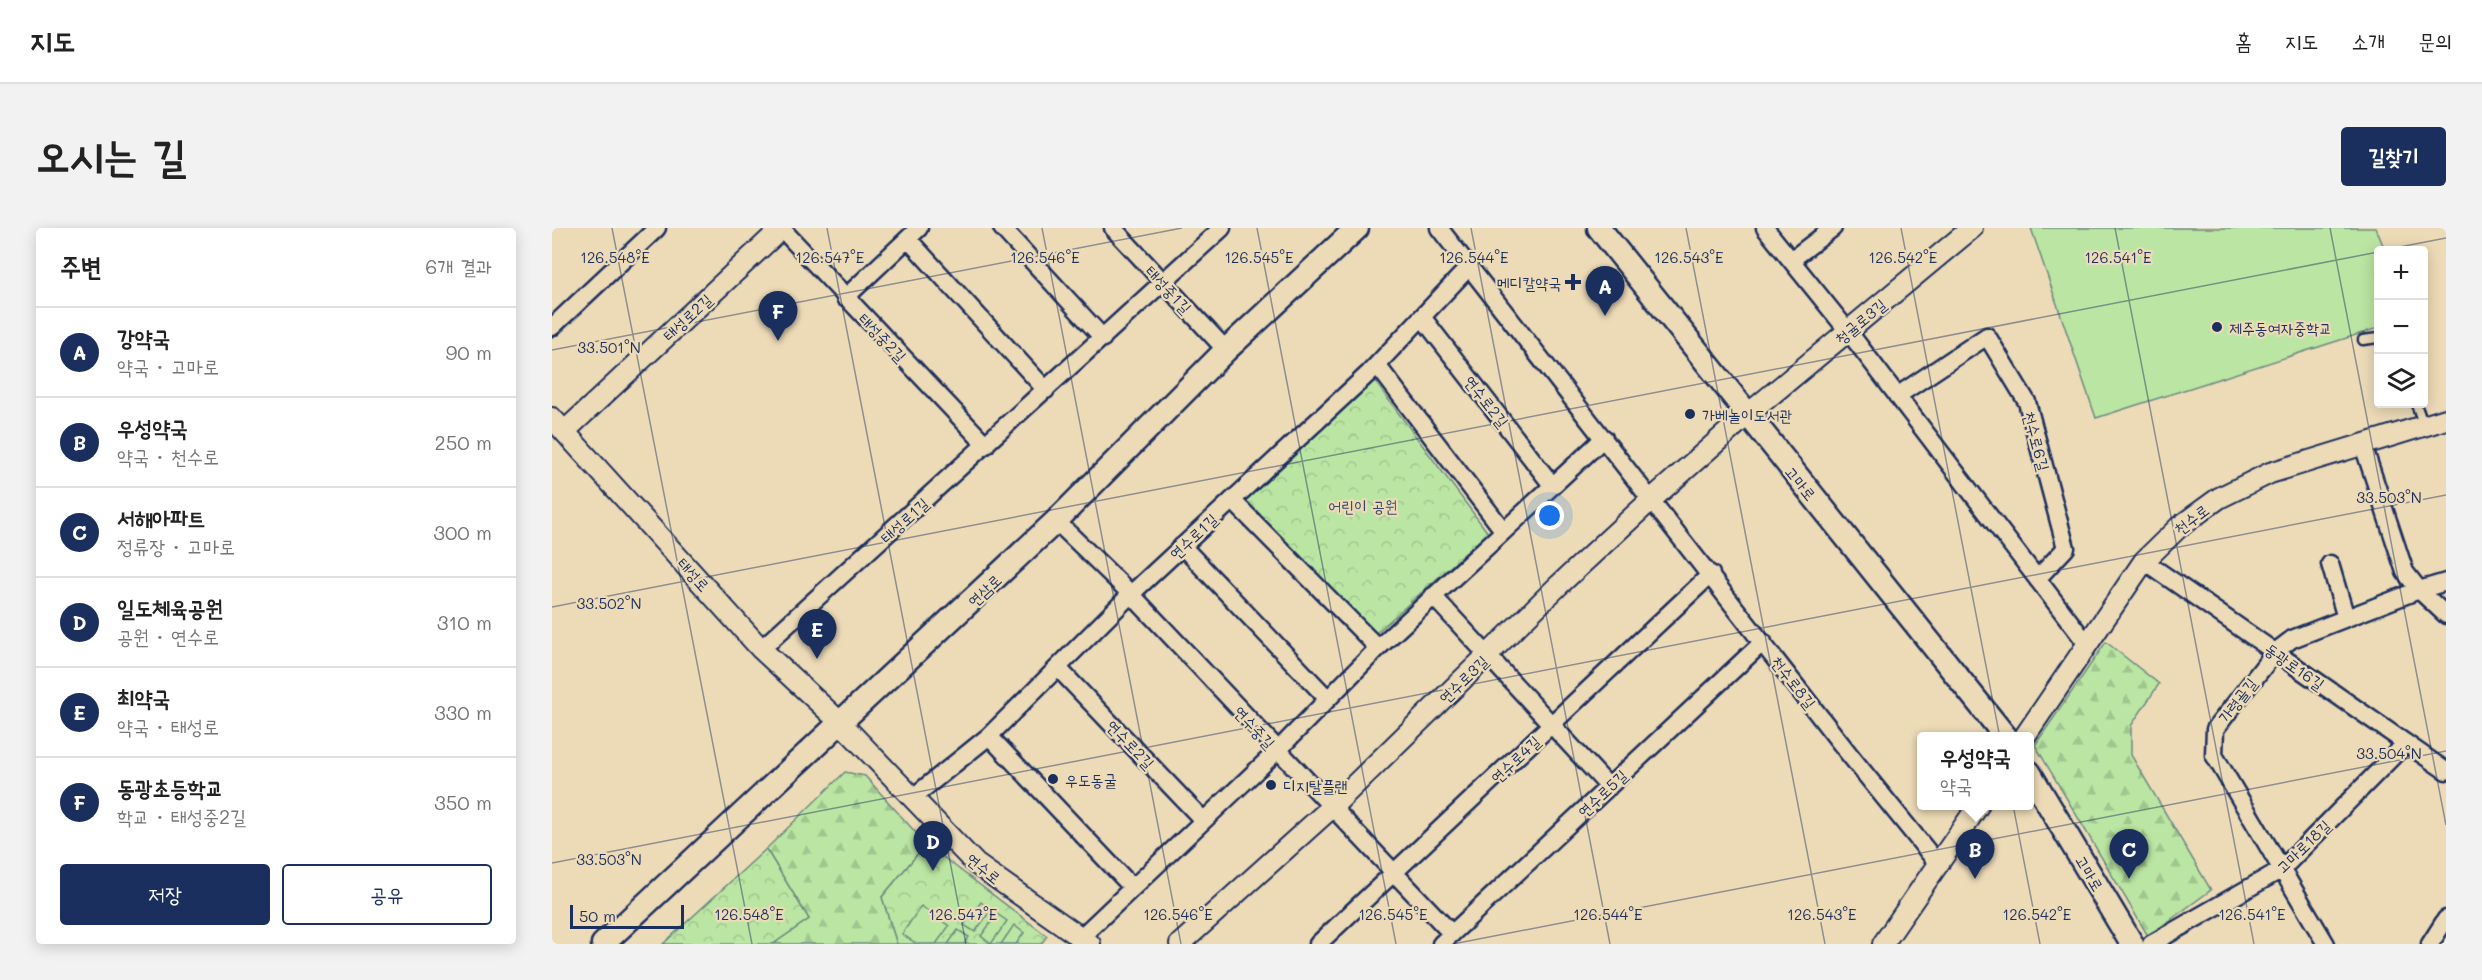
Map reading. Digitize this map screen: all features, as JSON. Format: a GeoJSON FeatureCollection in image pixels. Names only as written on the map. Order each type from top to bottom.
{"type":"FeatureCollection","features":[{"type":"Feature","properties":{"kind":"main road","name":"연삼로"},"geometry":{"type":"LineString","coordinates":[[603,944],[842,724],[1056,521],[1226,350],[1357,228]]}},
{"type":"Feature","properties":{"kind":"main road","name":"고마로"},"geometry":{"type":"LineString","coordinates":[[1599,228],[2002,732]]}},
{"type":"Feature","properties":{"kind":"main road","name":"고마로"},"geometry":{"type":"LineString","coordinates":[[2034,780],[2132,944]]}},
{"type":"Feature","properties":{"kind":"street"},"geometry":{"type":"LineString","coordinates":[[552,327],[657,228]]}},
{"type":"Feature","properties":{"kind":"street","name":"태성중2길"},"geometry":{"type":"LineString","coordinates":[[782,228],[845,298],[986,445]]}},
{"type":"Feature","properties":{"kind":"street","name":"태성로2길"},"geometry":{"type":"LineString","coordinates":[[559,425],[782,228]]}},
{"type":"Feature","properties":{"kind":"street"},"geometry":{"type":"LineString","coordinates":[[1002,228],[1103,338]]}},
{"type":"Feature","properties":{"kind":"street","name":"태성중1길"},"geometry":{"type":"LineString","coordinates":[[1113,228],[1226,350]]}},
{"type":"Feature","properties":{"kind":"street","name":"태성로1길"},"geometry":{"type":"LineString","coordinates":[[761,649],[1221,228]]}},
{"type":"Feature","properties":{"kind":"street"},"geometry":{"type":"LineString","coordinates":[[1439,228],[1468,268],[1652,499]]}},
{"type":"Feature","properties":{"kind":"street"},"geometry":{"type":"LineString","coordinates":[[1765,228],[1848,331],[2087,644]]}},
{"type":"Feature","properties":{"kind":"street"},"geometry":{"type":"LineString","coordinates":[[1791,260],[1833,228]]}},
{"type":"Feature","properties":{"kind":"street","name":"청귤로3길"},"geometry":{"type":"LineString","coordinates":[[1747,415],[1972,228]]}},
{"type":"Feature","properties":{"kind":"street"},"geometry":{"type":"LineString","coordinates":[[845,298],[913,233],[1046,390]]}},
{"type":"Feature","properties":{"kind":"street","name":"연수로1길"},"geometry":{"type":"LineString","coordinates":[[912,798],[990,736],[1131,594],[1377,365],[1468,268]]}},
{"type":"Feature","properties":{"kind":"street","name":"연수로2길"},"geometry":{"type":"LineString","coordinates":[[1422,317],[1552,485]]}},
{"type":"Feature","properties":{"kind":"street","name":"천수로6길"},"geometry":{"type":"LineString","coordinates":[[1897,396],[1987,336],[2027,402],[2066,548],[2037,579]]}},
{"type":"Feature","properties":{"kind":"street"},"geometry":{"type":"LineString","coordinates":[[1377,365],[1503,530]]}},
{"type":"Feature","properties":{"kind":"street","name":"연수로3길"},"geometry":{"type":"LineString","coordinates":[[1180,944],[1331,808],[1486,656],[1652,499],[1747,415]]}},
{"type":"Feature","properties":{"kind":"street","name":"천수로"},"geometry":{"type":"LineString","coordinates":[[2028,732],[2144,561],[2179,527],[2219,498],[2270,473],[2446,419]]}},
{"type":"Feature","properties":{"kind":"street","name":"태성로"},"geometry":{"type":"LineString","coordinates":[[559,425],[761,649],[842,724]]}},
{"type":"Feature","properties":{"kind":"street"},"geometry":{"type":"LineString","coordinates":[[1086,941],[1132,886],[1276,751],[1378,648],[1604,438]]}},
{"type":"Feature","properties":{"kind":"street"},"geometry":{"type":"LineString","coordinates":[[2363,445],[2405,572],[2419,590],[2446,615]]}},
{"type":"Feature","properties":{"kind":"street","name":"천수로8길"},"geometry":{"type":"LineString","coordinates":[[1652,499],[1849,754],[1938,864]]}},
{"type":"Feature","properties":{"kind":"street"},"geometry":{"type":"LineString","coordinates":[[1232,500],[1378,648]]}},
{"type":"Feature","properties":{"kind":"street","name":"연수중길"},"geometry":{"type":"LineString","coordinates":[[1056,521],[1131,594],[1393,874],[1446,939]]}},
{"type":"Feature","properties":{"kind":"street"},"geometry":{"type":"LineString","coordinates":[[1182,546],[1328,699]]}},
{"type":"Feature","properties":{"kind":"street","name":"동광로16길"},"geometry":{"type":"LineString","coordinates":[[2144,561],[2446,771]]}},
{"type":"Feature","properties":{"kind":"street"},"geometry":{"type":"LineString","coordinates":[[2330,564],[2346,618]]}},
{"type":"Feature","properties":{"kind":"street","name":"연수로4길"},"geometry":{"type":"LineString","coordinates":[[1318,944],[1711,574]]}},
{"type":"Feature","properties":{"kind":"street","name":"가령골길"},"geometry":{"type":"LineString","coordinates":[[2326,944],[2214,755],[2215,729],[2275,652],[2292,639],[2419,590],[2446,582]]}},
{"type":"Feature","properties":{"kind":"street"},"geometry":{"type":"LineString","coordinates":[[1433,596],[1609,787]]}},
{"type":"Feature","properties":{"kind":"street","name":"연수로5길"},"geometry":{"type":"LineString","coordinates":[[1446,939],[1763,642]]}},
{"type":"Feature","properties":{"kind":"street","name":"연수로2길"},"geometry":{"type":"LineString","coordinates":[[1058,668],[1203,820]]}},
{"type":"Feature","properties":{"kind":"street","name":"연수로"},"geometry":{"type":"LineString","coordinates":[[842,724],[976,864],[1086,941]]}},
{"type":"Feature","properties":{"kind":"street"},"geometry":{"type":"LineString","coordinates":[[990,736],[1132,886]]}},
{"type":"Feature","properties":{"kind":"street","name":"고마로18길"},"geometry":{"type":"LineString","coordinates":[[2151,944],[2282,870],[2406,743]]}},
{"type":"Feature","properties":{"kind":"street"},"geometry":{"type":"LineString","coordinates":[[1883,944],[1975,810]]}},
{"type":"Feature","properties":{"kind":"street"},"geometry":{"type":"LineString","coordinates":[[2430,944],[2445,924]]}},
{"type":"Feature","properties":{"kind":"lane"},"geometry":{"type":"LineString","coordinates":[[2363,340],[2374,339]]}},
{"type":"Feature","properties":{"kind":"lane"},"geometry":{"type":"LineString","coordinates":[[2417,408],[2424,426]]}},
{"type":"Feature","properties":{"kind":"green space"},"geometry":{"type":"Polygon","coordinates":[[[2031,228],[2376,228],[2383,246],[2374,246],[2374,329],[2096,418],[2031,228]]]}},
{"type":"Feature","properties":{"kind":"green space","name":"어린이 공원"},"geometry":{"type":"Polygon","coordinates":[[[1373,379],[1488,533],[1375,634],[1243,501],[1373,379]]]}},
{"type":"Feature","properties":{"kind":"green space"},"geometry":{"type":"Polygon","coordinates":[[[2106,642],[2159,684],[2131,726],[2131,755],[2211,890],[2148,936],[2035,745],[2106,642]]]}},
{"type":"Feature","properties":{"kind":"green space"},"geometry":{"type":"Polygon","coordinates":[[[845,772],[865,776],[926,844],[882,897],[897,944],[773,944],[809,919],[766,849],[845,772]]]}},
{"type":"Feature","properties":{"kind":"green space"},"geometry":{"type":"Polygon","coordinates":[[[926,844],[1047,936],[1041,944],[897,944],[882,897],[926,844]]]}},
{"type":"Feature","properties":{"kind":"green space"},"geometry":{"type":"Polygon","coordinates":[[[766,849],[809,919],[773,944],[663,944],[766,849]]]}},
{"type":"Feature","properties":{"kind":"green space"},"geometry":{"type":"Polygon","coordinates":[[[981,902],[991,910],[975,932],[964,925],[981,902]]]}},
{"type":"Feature","properties":{"kind":"green space"},"geometry":{"type":"Polygon","coordinates":[[[921,906],[949,926],[936,944],[917,944],[902,934],[921,906]]]}},
{"type":"Feature","properties":{"kind":"green space"},"geometry":{"type":"Polygon","coordinates":[[[997,914],[1007,921],[991,944],[981,936],[997,914]]]}},
{"type":"Feature","properties":{"kind":"green space"},"geometry":{"type":"Polygon","coordinates":[[[1014,925],[1024,933],[1016,944],[1001,944],[1014,925]]]}},
{"type":"Feature","properties":{"kind":"green space"},"geometry":{"type":"Polygon","coordinates":[[[958,930],[969,937],[964,944],[948,944],[958,930]]]}},
{"type":"Feature","properties":{"kind":"place","name":"메디칼약국"},"geometry":{"type":"Point","coordinates":[1573,282]}},
{"type":"Feature","properties":{"kind":"place","name":"강약국"},"geometry":{"type":"Point","coordinates":[1605,316]}},
{"type":"Feature","properties":{"kind":"place","name":"제주동여자중학교"},"geometry":{"type":"Point","coordinates":[2217,327]}},
{"type":"Feature","properties":{"kind":"place","name":"동광초등학교"},"geometry":{"type":"Point","coordinates":[778,341]}},
{"type":"Feature","properties":{"kind":"place","name":"가베놀이도서관"},"geometry":{"type":"Point","coordinates":[1690,414]}},
{"type":"Feature","properties":{"kind":"place","name":"최약국"},"geometry":{"type":"Point","coordinates":[817,659]}},
{"type":"Feature","properties":{"kind":"place","name":"우도동굴"},"geometry":{"type":"Point","coordinates":[1053,779]}},
{"type":"Feature","properties":{"kind":"place","name":"디지탈플랜"},"geometry":{"type":"Point","coordinates":[1271,785]}},
{"type":"Feature","properties":{"kind":"place","name":"일도체육공원"},"geometry":{"type":"Point","coordinates":[933,871]}},
{"type":"Feature","properties":{"kind":"place","name":"우성약국"},"geometry":{"type":"Point","coordinates":[1975,879]}},
{"type":"Feature","properties":{"kind":"place","name":"서해아파트"},"geometry":{"type":"Point","coordinates":[2129,879]}}]}
